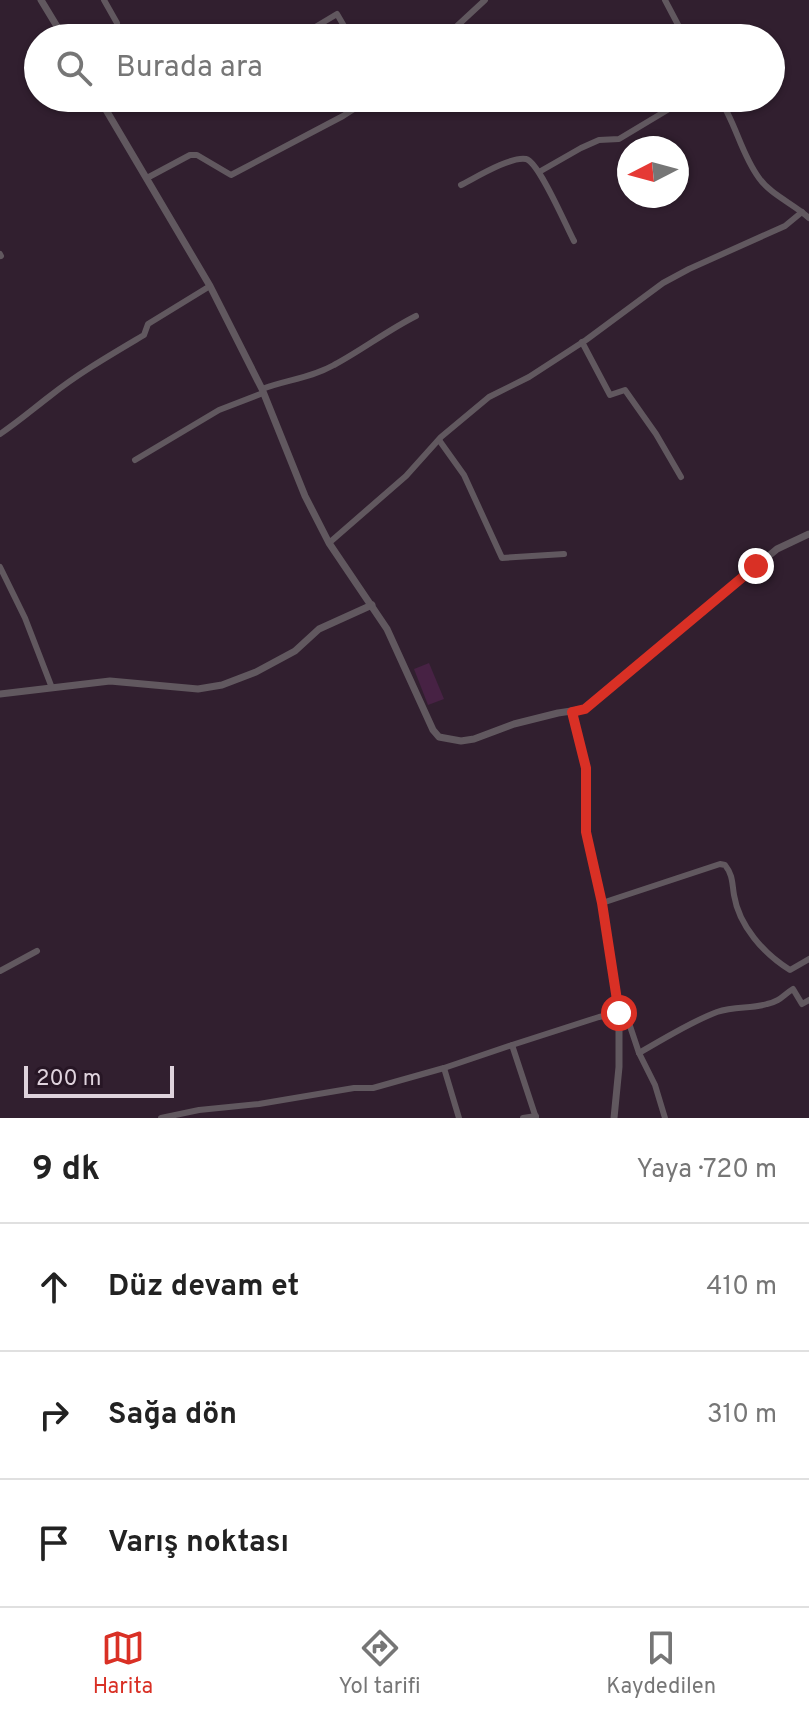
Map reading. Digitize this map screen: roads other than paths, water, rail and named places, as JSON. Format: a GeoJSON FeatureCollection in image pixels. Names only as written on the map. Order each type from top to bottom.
{"type":"FeatureCollection","features":[{"type":"Feature","properties":{"kind":"street"},"geometry":{"type":"LineString","coordinates":[[41,0],[56,24]]}},
{"type":"Feature","properties":{"kind":"street"},"geometry":{"type":"LineString","coordinates":[[104,0],[117,23]]}},
{"type":"Feature","properties":{"kind":"street"},"geometry":{"type":"LineString","coordinates":[[459,24],[485,0]]}},
{"type":"Feature","properties":{"kind":"street"},"geometry":{"type":"LineString","coordinates":[[665,0],[678,24]]}},
{"type":"Feature","properties":{"kind":"street"},"geometry":{"type":"LineString","coordinates":[[320,24],[337,14],[343,24]]}},
{"type":"Feature","properties":{"kind":"street"},"geometry":{"type":"LineString","coordinates":[[107,112],[210,286],[263,391],[305,496],[329,543],[372,605],[439,737],[461,741],[474,739],[514,724],[585,709],[777,549],[809,534]]}},
{"type":"Feature","properties":{"kind":"street"},"geometry":{"type":"LineString","coordinates":[[147,178],[190,155],[197,155],[231,175],[349,112]]}},
{"type":"Feature","properties":{"kind":"street"},"geometry":{"type":"LineString","coordinates":[[539,172],[593,142],[619,139],[664,112]]}},
{"type":"Feature","properties":{"kind":"street"},"geometry":{"type":"LineString","coordinates":[[727,112],[758,177],[765,186],[809,218]]}},
{"type":"Feature","properties":{"kind":"street"},"geometry":{"type":"LineString","coordinates":[[461,185],[505,163],[524,159],[530,161],[539,172],[574,241]]}},
{"type":"Feature","properties":{"kind":"street"},"geometry":{"type":"LineString","coordinates":[[329,543],[406,476],[439,440],[489,397],[529,377],[663,283],[785,226],[802,212]]}},
{"type":"Feature","properties":{"kind":"street"},"geometry":{"type":"LineString","coordinates":[[0,434],[99,361],[144,335],[148,324],[210,286]]}},
{"type":"Feature","properties":{"kind":"street"},"geometry":{"type":"LineString","coordinates":[[135,460],[219,410],[276,383],[310,376],[333,366],[416,316]]}},
{"type":"Feature","properties":{"kind":"street"},"geometry":{"type":"LineString","coordinates":[[582,342],[610,395],[625,390],[681,477]]}},
{"type":"Feature","properties":{"kind":"street"},"geometry":{"type":"LineString","coordinates":[[439,440],[464,475],[502,558],[564,554]]}},
{"type":"Feature","properties":{"kind":"street"},"geometry":{"type":"LineString","coordinates":[[0,567],[25,618],[52,688]]}},
{"type":"Feature","properties":{"kind":"street"},"geometry":{"type":"LineString","coordinates":[[0,694],[110,681],[198,689],[222,685],[256,672],[295,651],[319,629],[372,605]]}},
{"type":"Feature","properties":{"kind":"street"},"geometry":{"type":"LineString","coordinates":[[572,712],[586,768],[586,832],[602,903],[619,1013],[619,1067],[614,1118]]}},
{"type":"Feature","properties":{"kind":"street"},"geometry":{"type":"LineString","coordinates":[[602,903],[720,864],[725,865],[733,880],[737,907],[756,941],[790,970],[809,959]]}},
{"type":"Feature","properties":{"kind":"street"},"geometry":{"type":"LineString","coordinates":[[0,971],[37,951]]}},
{"type":"Feature","properties":{"kind":"street"},"geometry":{"type":"LineString","coordinates":[[639,1053],[718,1012],[770,1004],[793,989],[802,1004],[809,1000]]}},
{"type":"Feature","properties":{"kind":"street"},"geometry":{"type":"LineString","coordinates":[[161,1118],[354,1088],[373,1088],[619,1013],[629,1023],[665,1118]]}},
{"type":"Feature","properties":{"kind":"street"},"geometry":{"type":"LineString","coordinates":[[512,1045],[536,1117],[523,1118]]}},
{"type":"Feature","properties":{"kind":"street"},"geometry":{"type":"LineString","coordinates":[[444,1068],[459,1118]]}}]}
